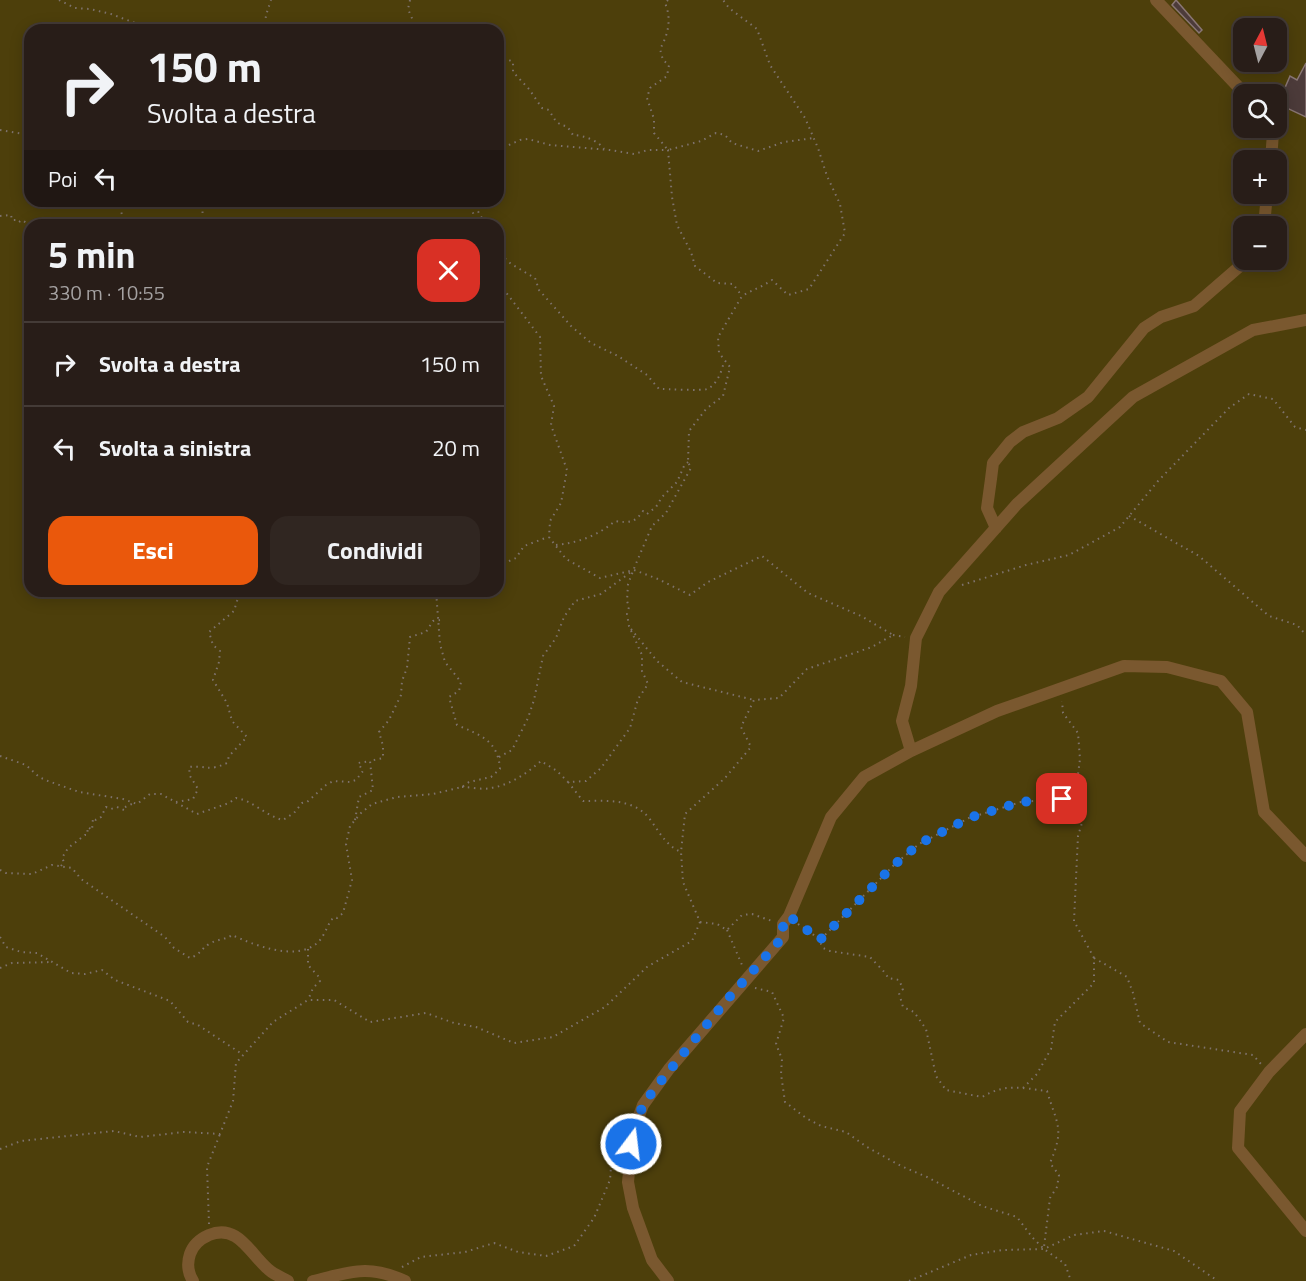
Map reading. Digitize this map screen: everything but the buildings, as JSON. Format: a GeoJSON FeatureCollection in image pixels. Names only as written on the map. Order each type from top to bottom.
{"type":"FeatureCollection","features":[{"type":"Feature","properties":{"kind":"street"},"geometry":{"type":"LineString","coordinates":[[1156,0],[1236,84]]}},
{"type":"Feature","properties":{"kind":"street"},"geometry":{"type":"LineString","coordinates":[[996,528],[987,508],[993,463],[1010,442],[1023,432],[1058,418],[1088,397],[1144,328],[1161,317],[1194,306],[1235,270]]}},
{"type":"Feature","properties":{"kind":"street"},"geometry":{"type":"LineString","coordinates":[[911,751],[902,721],[911,686],[916,638],[939,592],[1017,504],[1133,397],[1253,330],[1306,320]]}},
{"type":"Feature","properties":{"kind":"street"},"geometry":{"type":"LineString","coordinates":[[668,1281],[652,1260],[633,1208],[628,1182],[633,1132],[643,1105],[669,1069],[783,937],[786,920],[831,817],[864,777],[911,751],[997,711],[1124,666],[1167,667],[1221,681],[1247,712],[1264,812],[1306,856]]}},
{"type":"Feature","properties":{"kind":"street"},"geometry":{"type":"LineString","coordinates":[[1306,1034],[1269,1072],[1240,1111],[1238,1148],[1306,1231]]}},
{"type":"Feature","properties":{"kind":"street"},"geometry":{"type":"LineString","coordinates":[[193,1281],[188,1266],[189,1256],[194,1246],[201,1239],[221,1232],[241,1239],[268,1270],[288,1281]]}},
{"type":"Feature","properties":{"kind":"street"},"geometry":{"type":"LineString","coordinates":[[313,1281],[358,1270],[389,1274],[405,1281]]}},
{"type":"Feature","properties":{"kind":"path"},"geometry":{"type":"LineString","coordinates":[[59,0],[75,8],[111,14],[136,24]]}},
{"type":"Feature","properties":{"kind":"path"},"geometry":{"type":"LineString","coordinates":[[265,24],[266,10],[272,0]]}},
{"type":"Feature","properties":{"kind":"path"},"geometry":{"type":"LineString","coordinates":[[410,0],[408,9],[414,24]]}},
{"type":"Feature","properties":{"kind":"path"},"geometry":{"type":"LineString","coordinates":[[668,0],[665,3],[669,12],[668,33],[660,49],[663,60],[669,65],[667,76],[650,88],[647,98],[654,119],[654,133],[668,150],[677,225],[692,252],[695,266],[717,283],[733,284],[742,296]]}},
{"type":"Feature","properties":{"kind":"path"},"geometry":{"type":"LineString","coordinates":[[568,782],[586,781],[601,768],[630,728],[638,699],[648,684],[642,670],[642,655],[629,626],[628,584],[652,526],[666,513],[691,468],[688,462],[689,430],[706,409],[723,396],[730,367],[719,352],[718,337],[742,296],[771,280],[788,295],[809,290],[845,234],[840,204],[805,118],[770,65],[757,29],[729,8],[723,0]]}},
{"type":"Feature","properties":{"kind":"path"},"geometry":{"type":"LineString","coordinates":[[504,59],[507,58],[513,62],[513,72],[542,108],[549,110],[556,122],[561,126],[567,126],[573,135],[588,139],[610,150]]}},
{"type":"Feature","properties":{"kind":"path"},"geometry":{"type":"LineString","coordinates":[[0,130],[24,134]]}},
{"type":"Feature","properties":{"kind":"path"},"geometry":{"type":"LineString","coordinates":[[504,147],[528,139],[550,145],[633,154],[648,150],[668,150],[701,141],[716,133],[724,135],[732,143],[758,151],[784,142],[814,138]]}},
{"type":"Feature","properties":{"kind":"path"},"geometry":{"type":"LineString","coordinates":[[0,216],[11,215],[12,220],[24,221]]}},
{"type":"Feature","properties":{"kind":"path"},"geometry":{"type":"LineString","coordinates":[[504,258],[535,279],[539,290],[571,326],[591,343],[618,356],[646,375],[659,389],[706,390],[715,383],[724,360]]}},
{"type":"Feature","properties":{"kind":"path"},"geometry":{"type":"LineString","coordinates":[[504,289],[540,337],[541,376],[554,406],[551,425],[567,470],[561,503],[550,520],[549,537],[566,559],[600,578],[634,570],[690,595],[708,582],[762,556],[808,592],[861,616],[893,635],[872,647],[807,669],[779,698],[754,700],[682,682],[657,661],[629,626]]}},
{"type":"Feature","properties":{"kind":"path"},"geometry":{"type":"LineString","coordinates":[[961,586],[1026,565],[1069,555],[1120,528],[1158,481],[1190,448],[1229,408],[1250,394],[1273,399],[1295,427],[1306,430]]}},
{"type":"Feature","properties":{"kind":"path"},"geometry":{"type":"LineString","coordinates":[[555,545],[569,544],[600,533],[615,521],[630,523],[644,511],[647,514],[677,482],[688,462]]}},
{"type":"Feature","properties":{"kind":"path"},"geometry":{"type":"LineString","coordinates":[[1129,516],[1199,556],[1269,616],[1297,625],[1306,635]]}},
{"type":"Feature","properties":{"kind":"path"},"geometry":{"type":"LineString","coordinates":[[504,563],[516,558],[524,546],[549,537]]}},
{"type":"Feature","properties":{"kind":"path"},"geometry":{"type":"LineString","coordinates":[[499,757],[512,750],[528,718],[543,656],[556,638],[564,617],[575,602],[601,594],[634,570]]}},
{"type":"Feature","properties":{"kind":"path"},"geometry":{"type":"LineString","coordinates":[[173,802],[193,799],[198,789],[190,776],[189,767],[207,769],[227,763],[229,756],[247,737],[232,721],[227,703],[213,680],[220,651],[213,645],[209,632],[234,611],[238,597]]}},
{"type":"Feature","properties":{"kind":"path"},"geometry":{"type":"LineString","coordinates":[[437,597],[440,644],[445,662],[461,682],[459,691],[449,697],[457,725],[483,737],[497,750],[499,757],[500,769],[491,777],[469,782],[462,788]]}},
{"type":"Feature","properties":{"kind":"path"},"geometry":{"type":"LineString","coordinates":[[0,756],[26,765],[39,777],[79,792],[140,804],[147,796],[154,794],[167,796],[173,802],[197,814],[229,803],[233,799],[242,799],[264,813],[283,820],[326,785],[333,782],[356,780],[363,771],[358,763],[383,758],[383,746],[379,732],[389,720],[401,695],[411,637],[426,632],[433,621],[440,620]]}},
{"type":"Feature","properties":{"kind":"path"},"geometry":{"type":"LineString","coordinates":[[1023,1088],[1037,1074],[1051,1048],[1055,1022],[1095,983],[1094,958],[1074,921],[1078,836],[1085,813],[1076,790],[1080,759],[1078,733],[1063,713],[1060,689]]}},
{"type":"Feature","properties":{"kind":"path"},"geometry":{"type":"LineString","coordinates":[[211,1234],[208,1221],[207,1167],[234,1101],[236,1063],[273,1022],[308,1000],[334,1000],[370,1022],[426,1013],[454,1023],[476,1027],[514,1043],[553,1037],[605,1007],[647,968],[692,941],[700,922],[683,882],[681,852],[685,814],[725,778],[751,747],[741,727],[754,700]]}},
{"type":"Feature","properties":{"kind":"path"},"geometry":{"type":"LineString","coordinates":[[355,820],[359,797],[373,790],[370,761]]}},
{"type":"Feature","properties":{"kind":"path"},"geometry":{"type":"LineString","coordinates":[[0,870],[6,873],[32,874],[52,865],[72,868],[81,879],[165,937],[174,948],[190,958],[199,955],[210,943],[232,935],[245,941],[283,951],[301,951],[317,944],[334,917],[338,918],[343,913],[352,880],[346,844],[350,826],[372,804],[397,797],[433,794],[474,786],[489,789],[524,776],[541,761],[557,771],[583,801],[612,801],[640,809],[672,848],[681,852]]}},
{"type":"Feature","properties":{"kind":"path"},"geometry":{"type":"LineString","coordinates":[[820,940],[894,865],[919,844],[969,818],[1021,802],[1062,799],[1085,813]]}},
{"type":"Feature","properties":{"kind":"path"},"geometry":{"type":"LineString","coordinates":[[61,867],[64,862],[62,858],[68,848],[87,835],[88,827],[92,830],[93,818],[96,820],[101,817],[106,807],[111,809],[117,807],[124,810],[125,807],[134,803]]}},
{"type":"Feature","properties":{"kind":"path"},"geometry":{"type":"LineString","coordinates":[[727,930],[742,915],[752,914],[786,920],[820,940],[824,948],[830,951],[870,957],[888,978],[899,981],[903,989],[899,993],[903,1007],[914,1012],[926,1029],[936,1076],[946,1090],[982,1097],[996,1089],[1023,1088],[1047,1091],[1058,1124],[1059,1142],[1050,1163],[1059,1175],[1057,1187],[1050,1198],[1044,1249]]}},
{"type":"Feature","properties":{"kind":"path"},"geometry":{"type":"LineString","coordinates":[[700,922],[717,924],[727,930],[747,977],[756,990],[772,992],[784,1018],[776,1044],[782,1059],[781,1074],[785,1102],[806,1118],[821,1126],[846,1132],[901,1166],[982,1206],[1017,1217],[1044,1249],[1065,1264],[1071,1281]]}},
{"type":"Feature","properties":{"kind":"path"},"geometry":{"type":"LineString","coordinates":[[0,937],[6,947],[21,952],[36,953],[71,973],[85,974],[102,970],[115,980],[170,1001],[188,1022],[198,1025],[242,1054]]}},
{"type":"Feature","properties":{"kind":"path"},"geometry":{"type":"LineString","coordinates":[[308,948],[308,966],[320,981],[313,988],[308,1000]]}},
{"type":"Feature","properties":{"kind":"path"},"geometry":{"type":"LineString","coordinates":[[1094,958],[1127,977],[1140,1023],[1168,1042],[1253,1055],[1269,1072]]}},
{"type":"Feature","properties":{"kind":"path"},"geometry":{"type":"LineString","coordinates":[[0,968],[12,963],[54,962]]}},
{"type":"Feature","properties":{"kind":"path"},"geometry":{"type":"LineString","coordinates":[[389,1274],[421,1257],[465,1252],[494,1243],[518,1252],[546,1256],[574,1246],[594,1218],[606,1190],[610,1180],[612,1153],[623,1127]]}},
{"type":"Feature","properties":{"kind":"path"},"geometry":{"type":"LineString","coordinates":[[0,1149],[21,1141],[114,1131],[140,1137],[184,1132],[220,1134]]}},
{"type":"Feature","properties":{"kind":"path"},"geometry":{"type":"LineString","coordinates":[[909,1281],[971,1255],[1002,1250],[1044,1249],[1074,1235],[1104,1231],[1174,1251],[1218,1281]]}},
{"type":"Feature","properties":{"kind":"shaded area"},"geometry":{"type":"Polygon","coordinates":[[[0,0],[1306,0],[1306,1281],[0,1281],[0,0]]]}},
{"type":"Feature","properties":{"kind":"route"},"geometry":{"type":"LineString","coordinates":[[631,1144],[643,1105],[683,1052],[783,937],[783,924],[789,916],[820,940],[894,865],[919,844],[969,818],[1021,802],[1062,799]]}}]}
